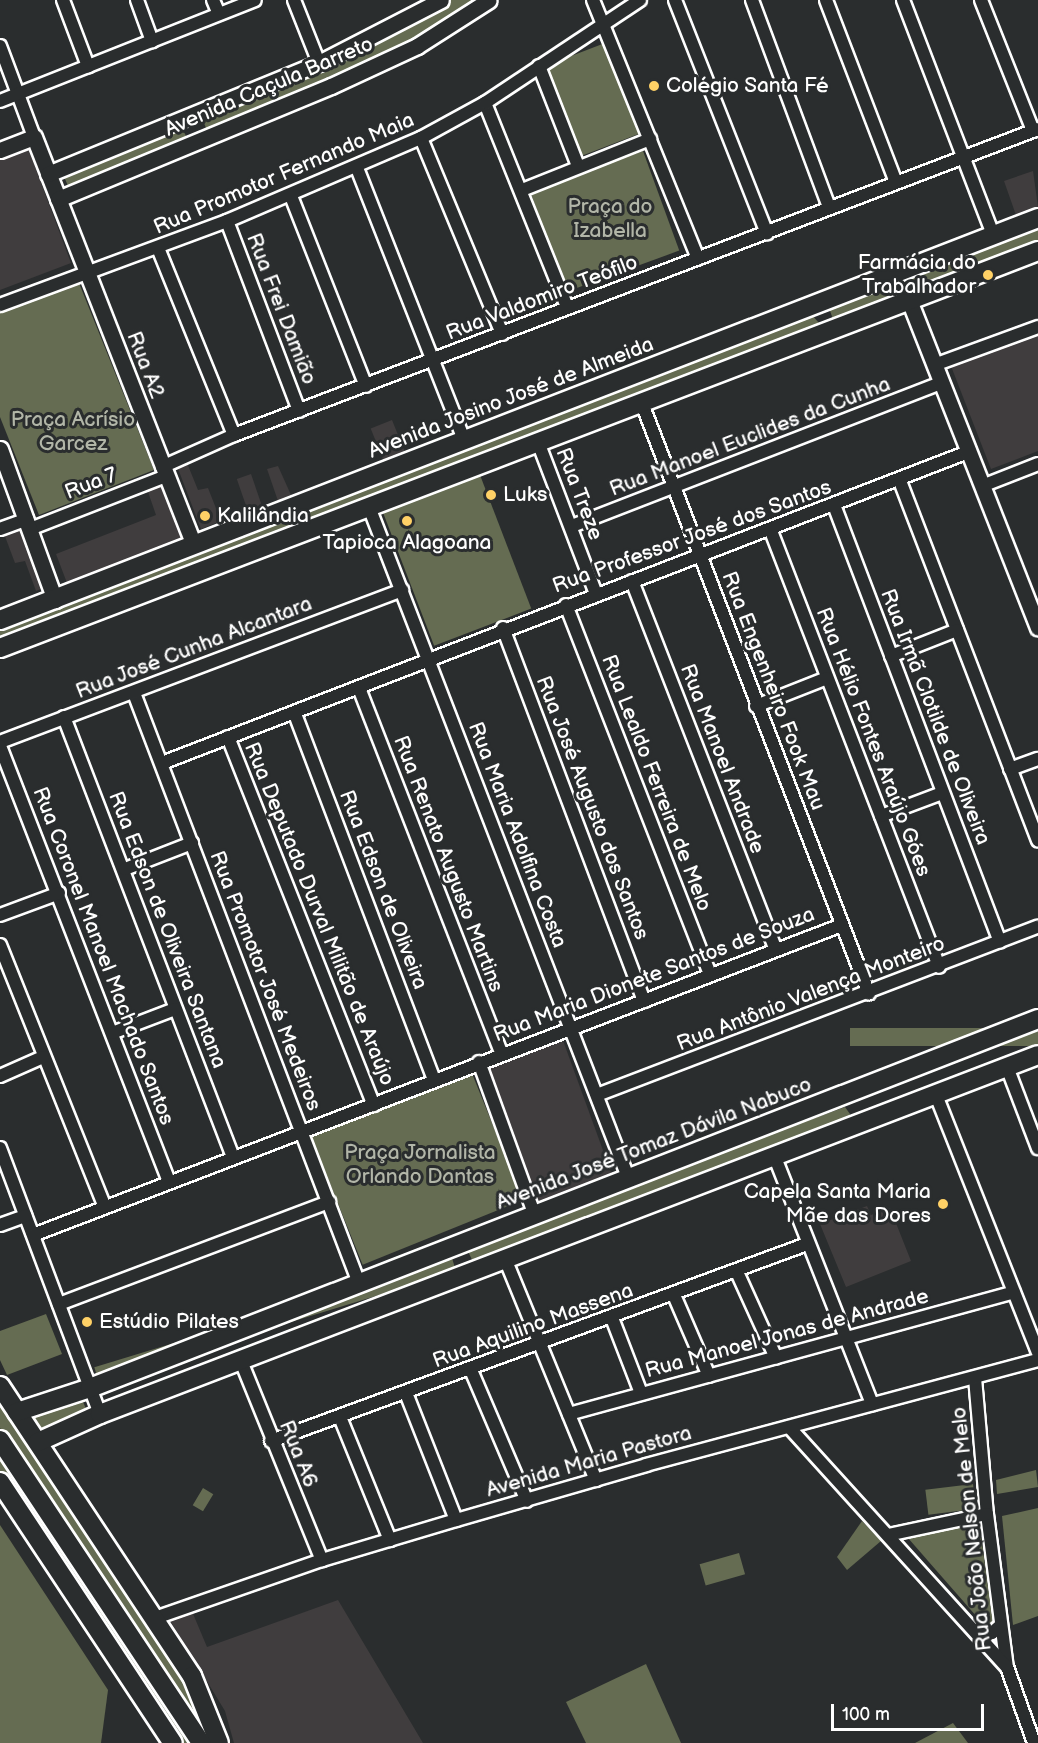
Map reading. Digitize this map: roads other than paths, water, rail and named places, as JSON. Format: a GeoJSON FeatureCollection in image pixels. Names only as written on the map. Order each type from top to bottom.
{"type":"FeatureCollection","features":[{"type":"Feature","properties":{"kind":"main road","name":"Avenida Josino José de Almeida"},"geometry":{"type":"LineString","coordinates":[[0,620],[1038,218]]}},
{"type":"Feature","properties":{"kind":"main road"},"geometry":{"type":"LineString","coordinates":[[0,648],[1038,251]]}},
{"type":"Feature","properties":{"kind":"main road"},"geometry":{"type":"LineString","coordinates":[[819,301],[829,330]]}},
{"type":"Feature","properties":{"kind":"main road","name":"Avenida José Tomaz Dávila Nabuco"},"geometry":{"type":"LineString","coordinates":[[17,1412],[90,1388],[457,1243],[535,1216],[628,1177],[1038,1019]]}},
{"type":"Feature","properties":{"kind":"main road"},"geometry":{"type":"LineString","coordinates":[[38,1442],[100,1414],[506,1261],[774,1155],[1038,1055]]}},
{"type":"Feature","properties":{"kind":"main road"},"geometry":{"type":"LineString","coordinates":[[852,1090],[865,1120]]}},
{"type":"Feature","properties":{"kind":"main road"},"geometry":{"type":"LineString","coordinates":[[457,1243],[470,1274]]}},
{"type":"Feature","properties":{"kind":"main road"},"geometry":{"type":"LineString","coordinates":[[0,1386],[155,1618],[202,1695],[219,1743]]}},
{"type":"Feature","properties":{"kind":"main road"},"geometry":{"type":"LineString","coordinates":[[0,1440],[201,1743]]}},
{"type":"Feature","properties":{"kind":"main road"},"geometry":{"type":"LineString","coordinates":[[0,1482],[173,1743]]}},
{"type":"Feature","properties":{"kind":"street"},"geometry":{"type":"LineString","coordinates":[[63,0],[88,66]]}},
{"type":"Feature","properties":{"kind":"street"},"geometry":{"type":"LineString","coordinates":[[137,0],[152,41]]}},
{"type":"Feature","properties":{"kind":"street"},"geometry":{"type":"LineString","coordinates":[[213,0],[219,14]]}},
{"type":"Feature","properties":{"kind":"street"},"geometry":{"type":"LineString","coordinates":[[0,101],[255,0]]}},
{"type":"Feature","properties":{"kind":"street"},"geometry":{"type":"LineString","coordinates":[[294,0],[319,63]]}},
{"type":"Feature","properties":{"kind":"street","name":"Avenida Caçula Barreto"},"geometry":{"type":"LineString","coordinates":[[48,174],[319,63],[441,0]]}},
{"type":"Feature","properties":{"kind":"street","name":"Avenida Caçula Barreto"},"geometry":{"type":"LineString","coordinates":[[58,199],[417,46],[489,0]]}},
{"type":"Feature","properties":{"kind":"street"},"geometry":{"type":"LineString","coordinates":[[593,0],[698,259]]}},
{"type":"Feature","properties":{"kind":"street","name":"Rua Promotor Fernando Maia"},"geometry":{"type":"LineString","coordinates":[[0,305],[158,248],[291,196],[421,138],[485,103],[640,0]]}},
{"type":"Feature","properties":{"kind":"street"},"geometry":{"type":"LineString","coordinates":[[675,0],[767,233]]}},
{"type":"Feature","properties":{"kind":"street"},"geometry":{"type":"LineString","coordinates":[[752,0],[829,207]]}},
{"type":"Feature","properties":{"kind":"street"},"geometry":{"type":"LineString","coordinates":[[826,0],[896,182]]}},
{"type":"Feature","properties":{"kind":"street"},"geometry":{"type":"LineString","coordinates":[[903,0],[993,235]]}},
{"type":"Feature","properties":{"kind":"street"},"geometry":{"type":"LineString","coordinates":[[981,0],[1035,130]]}},
{"type":"Feature","properties":{"kind":"street"},"geometry":{"type":"LineString","coordinates":[[0,46],[34,137],[0,150]]}},
{"type":"Feature","properties":{"kind":"street"},"geometry":{"type":"LineString","coordinates":[[539,66],[578,166]]}},
{"type":"Feature","properties":{"kind":"street"},"geometry":{"type":"LineString","coordinates":[[485,103],[522,190],[567,307]]}},
{"type":"Feature","properties":{"kind":"street"},"geometry":{"type":"LineString","coordinates":[[189,118],[198,141]]}},
{"type":"Feature","properties":{"kind":"street","name":"Rua Valdomiro Teófilo"},"geometry":{"type":"LineString","coordinates":[[164,471],[234,435],[433,362],[567,307],[1035,130]]}},
{"type":"Feature","properties":{"kind":"street","name":"Rua A2"},"geometry":{"type":"LineString","coordinates":[[34,137],[194,545]]}},
{"type":"Feature","properties":{"kind":"street"},"geometry":{"type":"LineString","coordinates":[[421,138],[502,334]]}},
{"type":"Feature","properties":{"kind":"street"},"geometry":{"type":"LineString","coordinates":[[522,190],[650,139]]}},
{"type":"Feature","properties":{"kind":"street"},"geometry":{"type":"LineString","coordinates":[[357,168],[464,440]]}},
{"type":"Feature","properties":{"kind":"street"},"geometry":{"type":"LineString","coordinates":[[291,196],[366,386]]}},
{"type":"Feature","properties":{"kind":"street","name":"Rua Frei Damião"},"geometry":{"type":"LineString","coordinates":[[227,221],[299,411]]}},
{"type":"Feature","properties":{"kind":"street"},"geometry":{"type":"LineString","coordinates":[[158,248],[234,435]]}},
{"type":"Feature","properties":{"kind":"street"},"geometry":{"type":"LineString","coordinates":[[909,300],[1038,627]]}},
{"type":"Feature","properties":{"kind":"street"},"geometry":{"type":"LineString","coordinates":[[934,365],[1038,327]]}},
{"type":"Feature","properties":{"kind":"street","name":"Rua Manoel Euclides da Cunha"},"geometry":{"type":"LineString","coordinates":[[572,526],[674,489],[941,383]]}},
{"type":"Feature","properties":{"kind":"street","name":"Rua Engenheiro Fook Mau"},"geometry":{"type":"LineString","coordinates":[[641,401],[702,556],[756,706],[870,994]]}},
{"type":"Feature","properties":{"kind":"street","name":"Rua Treze"},"geometry":{"type":"LineString","coordinates":[[538,442],[572,526],[596,594]]}},
{"type":"Feature","properties":{"kind":"street"},"geometry":{"type":"LineString","coordinates":[[0,449],[55,600]]}},
{"type":"Feature","properties":{"kind":"street","name":"Rua Professor José dos Santos"},"geometry":{"type":"LineString","coordinates":[[162,763],[295,714],[503,628],[771,531],[968,452]]}},
{"type":"Feature","properties":{"kind":"street"},"geometry":{"type":"LineString","coordinates":[[982,486],[1038,464]]}},
{"type":"Feature","properties":{"kind":"street","name":"Rua 7"},"geometry":{"type":"LineString","coordinates":[[0,529],[29,524],[164,471]]}},
{"type":"Feature","properties":{"kind":"street"},"geometry":{"type":"LineString","coordinates":[[900,481],[1038,840]]}},
{"type":"Feature","properties":{"kind":"street","name":"Rua Irmã Clotilde de Oliveira"},"geometry":{"type":"LineString","coordinates":[[834,505],[1000,942]]}},
{"type":"Feature","properties":{"kind":"street","name":"Rua Maria Adolfina Costa"},"geometry":{"type":"LineString","coordinates":[[369,507],[628,1177]]}},
{"type":"Feature","properties":{"kind":"street","name":"Rua Hélio Fontes Araújo Góes"},"geometry":{"type":"LineString","coordinates":[[771,531],[939,967]]}},
{"type":"Feature","properties":{"kind":"street","name":"Rua Manoel Andrade"},"geometry":{"type":"LineString","coordinates":[[632,581],[776,950]]}},
{"type":"Feature","properties":{"kind":"street","name":"Rua José Cunha Alcantara"},"geometry":{"type":"LineString","coordinates":[[0,742],[402,590]]}},
{"type":"Feature","properties":{"kind":"street","name":"Rua Lealdo Ferreira de Melo"},"geometry":{"type":"LineString","coordinates":[[566,605],[710,975]]}},
{"type":"Feature","properties":{"kind":"street","name":"Rua José Augusto dos Santos"},"geometry":{"type":"LineString","coordinates":[[503,628],[644,1001]]}},
{"type":"Feature","properties":{"kind":"street"},"geometry":{"type":"LineString","coordinates":[[891,656],[957,630]]}},
{"type":"Feature","properties":{"kind":"street"},"geometry":{"type":"LineString","coordinates":[[756,706],[828,678]]}},
{"type":"Feature","properties":{"kind":"street","name":"Rua Renato Augusto Martins"},"geometry":{"type":"LineString","coordinates":[[359,688],[502,1054]]}},
{"type":"Feature","properties":{"kind":"street","name":"Rua Promotor José Medeiros"},"geometry":{"type":"LineString","coordinates":[[134,693],[359,1283]]}},
{"type":"Feature","properties":{"kind":"street","name":"Rua Edson de Oliveira"},"geometry":{"type":"LineString","coordinates":[[295,714],[434,1080]]}},
{"type":"Feature","properties":{"kind":"street","name":"Rua Edson de Oliveira Santana"},"geometry":{"type":"LineString","coordinates":[[64,717],[125,869],[175,1009],[233,1157]]}},
{"type":"Feature","properties":{"kind":"street","name":"Rua Deputado Durval Militão de Araújo"},"geometry":{"type":"LineString","coordinates":[[228,737],[374,1105]]}},
{"type":"Feature","properties":{"kind":"street","name":"Rua Coronel Manoel Machado Santos"},"geometry":{"type":"LineString","coordinates":[[0,746],[59,893],[168,1180]]}},
{"type":"Feature","properties":{"kind":"street"},"geometry":{"type":"LineString","coordinates":[[1010,769],[1038,759]]}},
{"type":"Feature","properties":{"kind":"street"},"geometry":{"type":"LineString","coordinates":[[881,816],[942,793]]}},
{"type":"Feature","properties":{"kind":"street"},"geometry":{"type":"LineString","coordinates":[[125,869],[192,843]]}},
{"type":"Feature","properties":{"kind":"street"},"geometry":{"type":"LineString","coordinates":[[0,915],[59,893]]}},
{"type":"Feature","properties":{"kind":"street","name":"Rua Maria Dionete Santos de Souza"},"geometry":{"type":"LineString","coordinates":[[33,1234],[168,1180],[374,1105],[570,1027],[842,925]]}},
{"type":"Feature","properties":{"kind":"street","name":"Rua Antônio Valença Monteiro"},"geometry":{"type":"LineString","coordinates":[[597,1095],[870,994],[1038,927]]}},
{"type":"Feature","properties":{"kind":"street"},"geometry":{"type":"LineString","coordinates":[[0,945],[105,1207]]}},
{"type":"Feature","properties":{"kind":"street"},"geometry":{"type":"LineString","coordinates":[[112,1033],[175,1009]]}},
{"type":"Feature","properties":{"kind":"street"},"geometry":{"type":"LineString","coordinates":[[0,1076],[43,1057]]}},
{"type":"Feature","properties":{"kind":"street"},"geometry":{"type":"LineString","coordinates":[[479,1062],[535,1216]]}},
{"type":"Feature","properties":{"kind":"street"},"geometry":{"type":"LineString","coordinates":[[1007,1067],[1038,1148]]}},
{"type":"Feature","properties":{"kind":"street"},"geometry":{"type":"LineString","coordinates":[[936,1095],[1038,1353]]}},
{"type":"Feature","properties":{"kind":"street"},"geometry":{"type":"LineString","coordinates":[[0,1148],[100,1414]]}},
{"type":"Feature","properties":{"kind":"street"},"geometry":{"type":"LineString","coordinates":[[774,1155],[807,1244],[872,1404]]}},
{"type":"Feature","properties":{"kind":"street"},"geometry":{"type":"LineString","coordinates":[[59,1304],[329,1202]]}},
{"type":"Feature","properties":{"kind":"street"},"geometry":{"type":"LineString","coordinates":[[0,1225],[25,1216]]}},
{"type":"Feature","properties":{"kind":"street","name":"Rua Aquilino Massena"},"geometry":{"type":"LineString","coordinates":[[271,1441],[471,1370],[542,1341],[612,1318],[807,1244]]}},
{"type":"Feature","properties":{"kind":"street"},"geometry":{"type":"LineString","coordinates":[[506,1261],[542,1341],[596,1480]]}},
{"type":"Feature","properties":{"kind":"street"},"geometry":{"type":"LineString","coordinates":[[737,1272],[776,1358]]}},
{"type":"Feature","properties":{"kind":"street","name":"Rua Manoel Jonas de Andrade"},"geometry":{"type":"LineString","coordinates":[[569,1414],[641,1393],[847,1341],[1014,1292]]}},
{"type":"Feature","properties":{"kind":"street"},"geometry":{"type":"LineString","coordinates":[[674,1295],[709,1376]]}},
{"type":"Feature","properties":{"kind":"street"},"geometry":{"type":"LineString","coordinates":[[612,1318],[641,1393]]}},
{"type":"Feature","properties":{"kind":"street","name":"Avenida Maria Pastora"},"geometry":{"type":"LineString","coordinates":[[155,1618],[322,1560],[456,1520],[1038,1360]]}},
{"type":"Feature","properties":{"kind":"street","name":"Rua A6"},"geometry":{"type":"LineString","coordinates":[[241,1361],[271,1441],[322,1560]]}},
{"type":"Feature","properties":{"kind":"street"},"geometry":{"type":"LineString","coordinates":[[471,1370],[527,1500]]}},
{"type":"Feature","properties":{"kind":"street","name":"Rua João Nelson de Melo"},"geometry":{"type":"LineString","coordinates":[[975,1378],[987,1514],[1007,1667],[1034,1743]]}},
{"type":"Feature","properties":{"kind":"street"},"geometry":{"type":"LineString","coordinates":[[406,1393],[456,1520]]}},
{"type":"Feature","properties":{"kind":"street"},"geometry":{"type":"LineString","coordinates":[[340,1418],[390,1540]]}},
{"type":"Feature","properties":{"kind":"street"},"geometry":{"type":"LineString","coordinates":[[789,1427],[1007,1667]]}},
{"type":"Feature","properties":{"kind":"street"},"geometry":{"type":"LineString","coordinates":[[888,1535],[987,1514]]}},
{"type":"Feature","properties":{"kind":"street"},"geometry":{"type":"LineString","coordinates":[[974,1630],[992,1634],[1001,1625]]}},
{"type":"Feature","properties":{"kind":"place","name":"Colégio Santa Fé"},"geometry":{"type":"Point","coordinates":[654,86]}},
{"type":"Feature","properties":{"kind":"place","name":"Farmácia do Trabalhador"},"geometry":{"type":"Point","coordinates":[988,275]}},
{"type":"Feature","properties":{"kind":"place","name":"Luks"},"geometry":{"type":"Point","coordinates":[491,495]}},
{"type":"Feature","properties":{"kind":"place","name":"Kalilândia"},"geometry":{"type":"Point","coordinates":[205,516]}},
{"type":"Feature","properties":{"kind":"place","name":"Tapioca Alagoana"},"geometry":{"type":"Point","coordinates":[407,521]}},
{"type":"Feature","properties":{"kind":"place","name":"Capela Santa Maria Mãe das Dores"},"geometry":{"type":"Point","coordinates":[943,1204]}},
{"type":"Feature","properties":{"kind":"place","name":"Estúdio Pilates"},"geometry":{"type":"Point","coordinates":[87,1322]}},
{"type":"Feature","properties":{"kind":"park label","name":"Praça do Izabella"},"geometry":{"type":"Point","coordinates":[610,219]}},
{"type":"Feature","properties":{"kind":"park label","name":"Praça Acrísio Garcez"},"geometry":{"type":"Point","coordinates":[73,432]}},
{"type":"Feature","properties":{"kind":"park label","name":"Praça Jornalista Orlando Dantas"},"geometry":{"type":"Point","coordinates":[420,1165]}}]}
